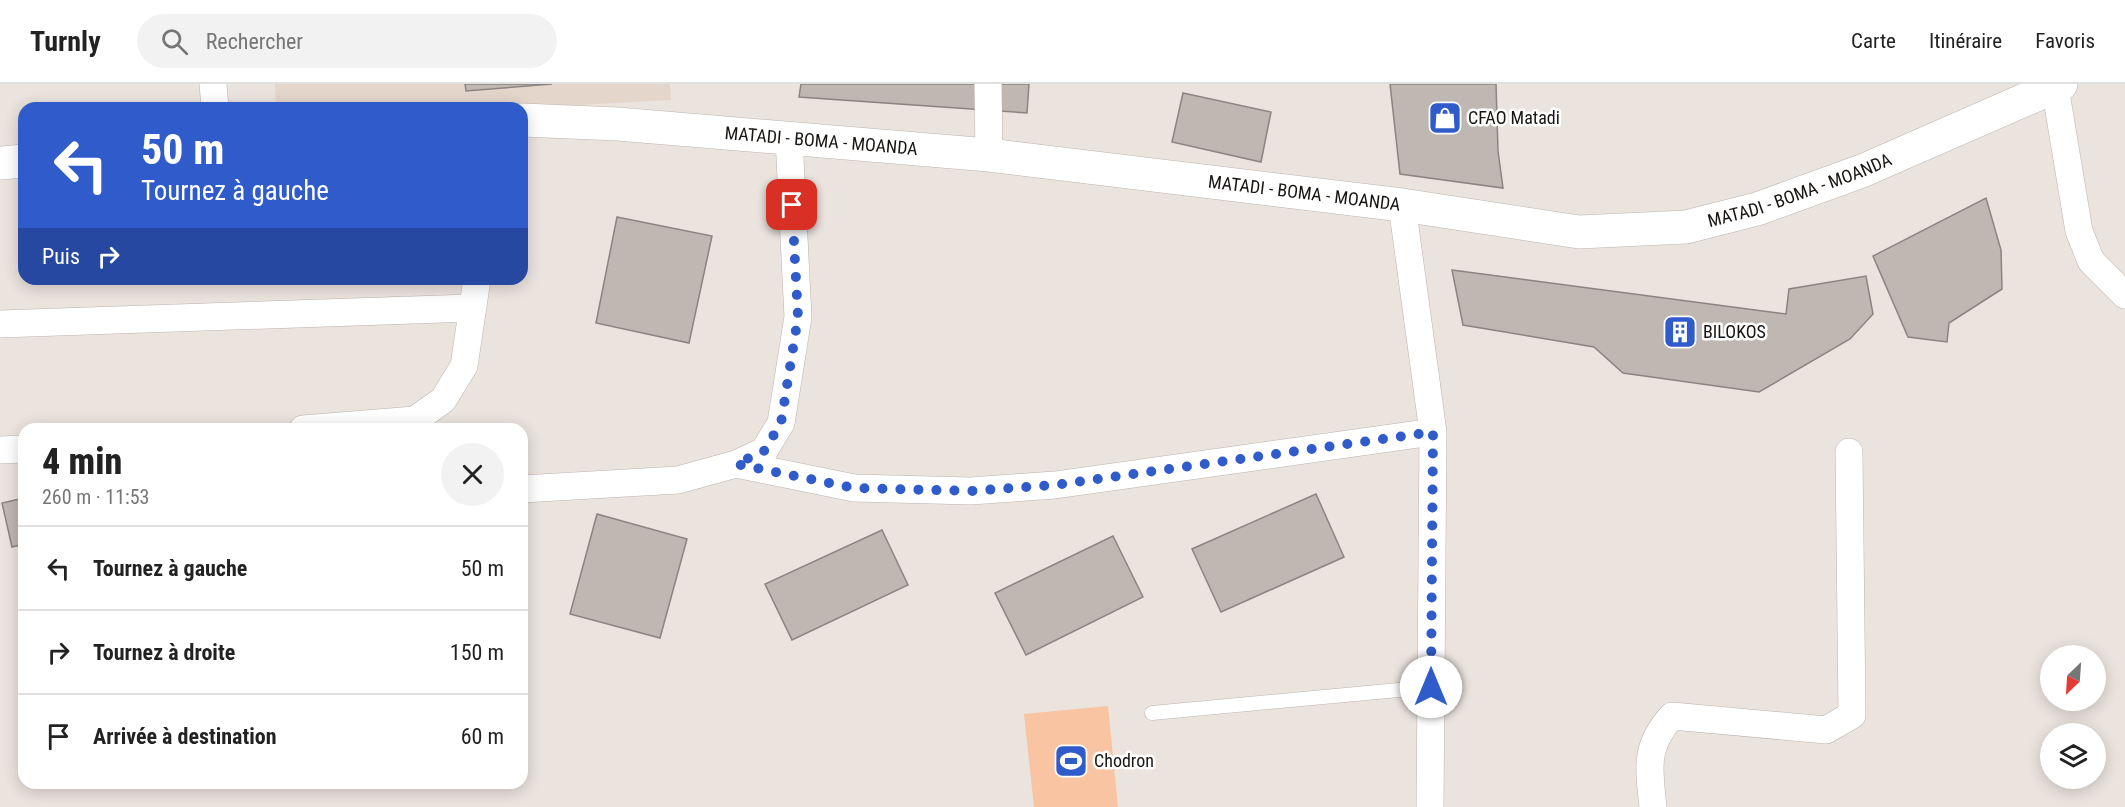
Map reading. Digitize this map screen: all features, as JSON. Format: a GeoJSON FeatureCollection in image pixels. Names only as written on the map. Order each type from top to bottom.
{"type":"FeatureCollection","features":[{"type":"Feature","properties":{"kind":"highway","name":"MATADI - BOMA - MOANDA"},"geometry":{"type":"LineString","coordinates":[[528,120],[618,124],[989,155],[1402,206],[1579,232],[1686,227],[1757,209],[1862,171],[2058,85]]}},
{"type":"Feature","properties":{"kind":"highway"},"geometry":{"type":"LineString","coordinates":[[0,164],[18,162]]}},
{"type":"Feature","properties":{"kind":"street"},"geometry":{"type":"LineString","coordinates":[[213,84],[214,102]]}},
{"type":"Feature","properties":{"kind":"street"},"geometry":{"type":"LineString","coordinates":[[988,84],[989,155]]}},
{"type":"Feature","properties":{"kind":"street"},"geometry":{"type":"LineString","coordinates":[[2058,85],[2079,231],[2091,261],[2125,295]]}},
{"type":"Feature","properties":{"kind":"street"},"geometry":{"type":"LineString","coordinates":[[528,489],[678,480],[736,464],[764,451],[781,423],[798,317],[789,138]]}},
{"type":"Feature","properties":{"kind":"street"},"geometry":{"type":"LineString","coordinates":[[1402,206],[1433,432],[1430,807]]}},
{"type":"Feature","properties":{"kind":"street"},"geometry":{"type":"LineString","coordinates":[[378,423],[415,420],[443,400],[464,366],[476,285]]}},
{"type":"Feature","properties":{"kind":"street"},"geometry":{"type":"LineString","coordinates":[[0,324],[471,308]]}},
{"type":"Feature","properties":{"kind":"street"},"geometry":{"type":"LineString","coordinates":[[736,464],[854,488],[971,491],[1067,484],[1433,432]]}},
{"type":"Feature","properties":{"kind":"street"},"geometry":{"type":"LineString","coordinates":[[0,450],[18,449]]}},
{"type":"Feature","properties":{"kind":"street"},"geometry":{"type":"LineString","coordinates":[[1653,807],[1648,759],[1658,731],[1672,716],[1826,730],[1852,715],[1849,452]]}},
{"type":"Feature","properties":{"kind":"lane"},"geometry":{"type":"LineString","coordinates":[[1152,713],[1431,687]]}},
{"type":"Feature","properties":{"kind":"shaded area"},"geometry":{"type":"Polygon","coordinates":[[[275,84],[670,84],[671,100],[528,108],[528,102],[276,102],[275,84]]]}},
{"type":"Feature","properties":{"kind":"shaded area","name":"Chodron"},"geometry":{"type":"Polygon","coordinates":[[[1108,706],[1118,807],[1034,807],[1024,714],[1108,706]]]}},
{"type":"Feature","properties":{"kind":"building"},"geometry":{"type":"Polygon","coordinates":[[[465,84],[552,84],[466,91],[465,84]]]}},
{"type":"Feature","properties":{"kind":"building"},"geometry":{"type":"Polygon","coordinates":[[[801,84],[1029,84],[1027,113],[799,97],[801,84]]]}},
{"type":"Feature","properties":{"kind":"building","name":"CFAO Matadi"},"geometry":{"type":"Polygon","coordinates":[[[1390,84],[1496,84],[1498,151],[1503,188],[1400,174],[1390,84]]]}},
{"type":"Feature","properties":{"kind":"building"},"geometry":{"type":"Polygon","coordinates":[[[1183,93],[1271,112],[1261,162],[1172,142],[1183,93]]]}},
{"type":"Feature","properties":{"kind":"building"},"geometry":{"type":"Polygon","coordinates":[[[1986,198],[2001,250],[2002,289],[1949,323],[1947,342],[1908,337],[1873,256],[1986,198]]]}},
{"type":"Feature","properties":{"kind":"building"},"geometry":{"type":"Polygon","coordinates":[[[617,217],[712,236],[689,343],[596,323],[617,217]]]}},
{"type":"Feature","properties":{"kind":"building","name":"BILOKOS"},"geometry":{"type":"Polygon","coordinates":[[[1452,270],[1786,314],[1789,289],[1866,276],[1873,314],[1850,339],[1759,392],[1623,373],[1594,347],[1463,325],[1452,270]]]}},
{"type":"Feature","properties":{"kind":"building"},"geometry":{"type":"Polygon","coordinates":[[[1316,494],[1344,557],[1221,612],[1192,549],[1316,494]]]}},
{"type":"Feature","properties":{"kind":"building"},"geometry":{"type":"Polygon","coordinates":[[[18,499],[18,546],[12,547],[2,503],[18,499]]]}},
{"type":"Feature","properties":{"kind":"building"},"geometry":{"type":"Polygon","coordinates":[[[597,514],[687,539],[660,638],[570,614],[597,514]]]}},
{"type":"Feature","properties":{"kind":"building"},"geometry":{"type":"Polygon","coordinates":[[[882,530],[908,585],[792,640],[765,584],[882,530]]]}},
{"type":"Feature","properties":{"kind":"building"},"geometry":{"type":"Polygon","coordinates":[[[1113,536],[1143,597],[1026,655],[995,593],[1113,536]]]}},
{"type":"Feature","properties":{"kind":"place","name":"CFAO Matadi"},"geometry":{"type":"Point","coordinates":[1445,118]}},
{"type":"Feature","properties":{"kind":"place","name":"BILOKOS"},"geometry":{"type":"Point","coordinates":[1680,332]}},
{"type":"Feature","properties":{"kind":"place","name":"Chodron"},"geometry":{"type":"Point","coordinates":[1071,761]}},
{"type":"Feature","properties":{"kind":"route"},"geometry":{"type":"LineString","coordinates":[[792,205],[798,317],[781,423],[764,451],[736,464],[854,488],[971,491],[1055,485],[1433,432],[1431,687]]}}]}
